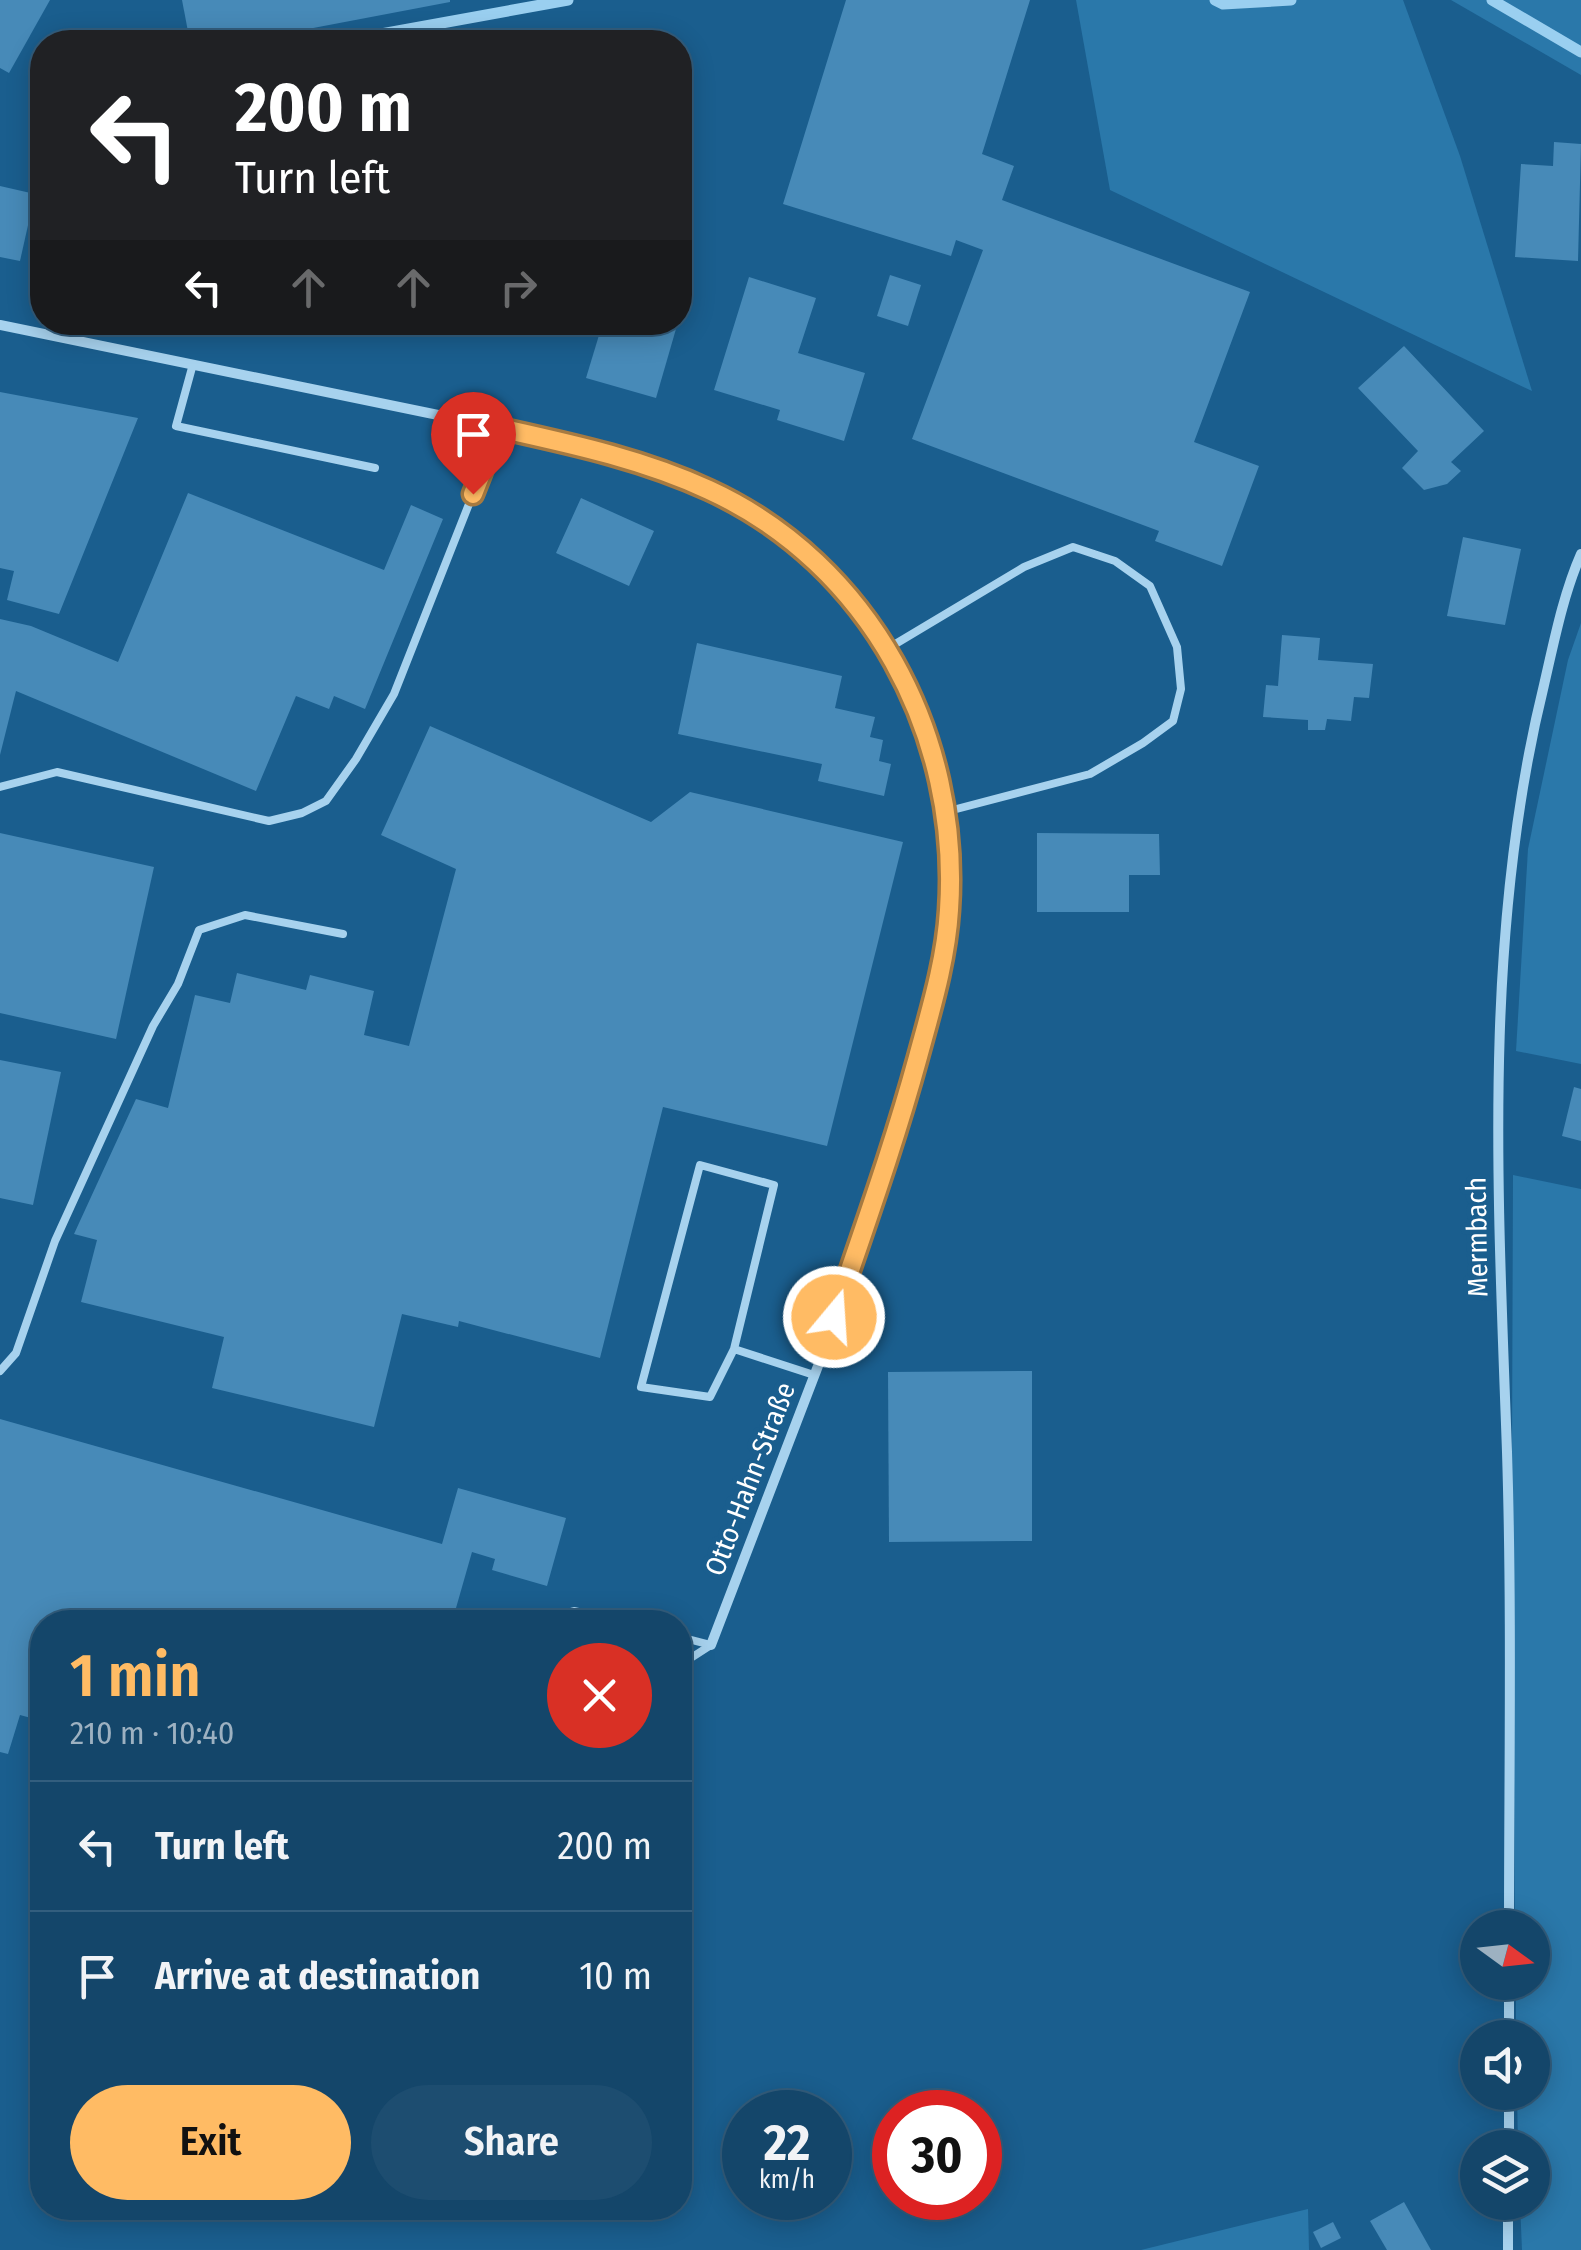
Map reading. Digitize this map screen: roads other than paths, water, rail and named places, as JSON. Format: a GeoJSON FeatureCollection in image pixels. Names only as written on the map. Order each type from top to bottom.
{"type":"FeatureCollection","features":[{"type":"Feature","properties":{"kind":"street","name":"Otto-Hahn-Straße"},"geometry":{"type":"LineString","coordinates":[[0,325],[30,331]]}},
{"type":"Feature","properties":{"kind":"street","name":"Otto-Hahn-Straße"},"geometry":{"type":"LineString","coordinates":[[49,335],[499,428],[652,466],[713,491],[792,539],[860,610],[900,668],[920,714],[940,784],[950,843],[949,911],[936,990],[906,1101],[814,1375],[710,1645]]}},
{"type":"Feature","properties":{"kind":"street","name":"Mermbach"},"geometry":{"type":"LineString","coordinates":[[1509,1910],[1507,1456],[1498,1137],[1502,981],[1511,864],[1524,778],[1549,662],[1581,554]]}},
{"type":"Feature","properties":{"kind":"street"},"geometry":{"type":"LineString","coordinates":[[1508,2220],[1508,2250]]}},
{"type":"Feature","properties":{"kind":"lane"},"geometry":{"type":"LineString","coordinates":[[193,364],[176,426],[374,468]]}},
{"type":"Feature","properties":{"kind":"lane"},"geometry":{"type":"LineString","coordinates":[[0,786],[57,772],[269,822],[326,801],[394,694],[499,428]]}},
{"type":"Feature","properties":{"kind":"lane"},"geometry":{"type":"LineString","coordinates":[[887,649],[1024,567],[1074,547],[1115,560],[1150,586],[1177,648],[1181,689],[1172,721],[1143,743],[1090,774],[944,812]]}},
{"type":"Feature","properties":{"kind":"lane"},"geometry":{"type":"LineString","coordinates":[[0,1371],[16,1353],[56,1241],[153,1026],[178,984],[199,930],[245,915],[344,934]]}},
{"type":"Feature","properties":{"kind":"lane"},"geometry":{"type":"LineString","coordinates":[[700,1165],[774,1185],[734,1349],[710,1397],[641,1387],[700,1165]]}},
{"type":"Feature","properties":{"kind":"lane"},"geometry":{"type":"LineString","coordinates":[[734,1349],[814,1375]]}},
{"type":"Feature","properties":{"kind":"lane"},"geometry":{"type":"LineString","coordinates":[[692,1641],[710,1645]]}},
{"type":"Feature","properties":{"kind":"lane"},"geometry":{"type":"LineString","coordinates":[[692,1657],[710,1645]]}},
{"type":"Feature","properties":{"kind":"waterway","name":"Mermbach"},"geometry":{"type":"LineString","coordinates":[[403,30],[568,0]]}},
{"type":"Feature","properties":{"kind":"waterway","name":"Mermbach"},"geometry":{"type":"LineString","coordinates":[[1215,0],[1223,4],[1291,0]]}},
{"type":"Feature","properties":{"kind":"waterway","name":"Mermbach"},"geometry":{"type":"LineString","coordinates":[[1492,0],[1581,52]]}}]}
